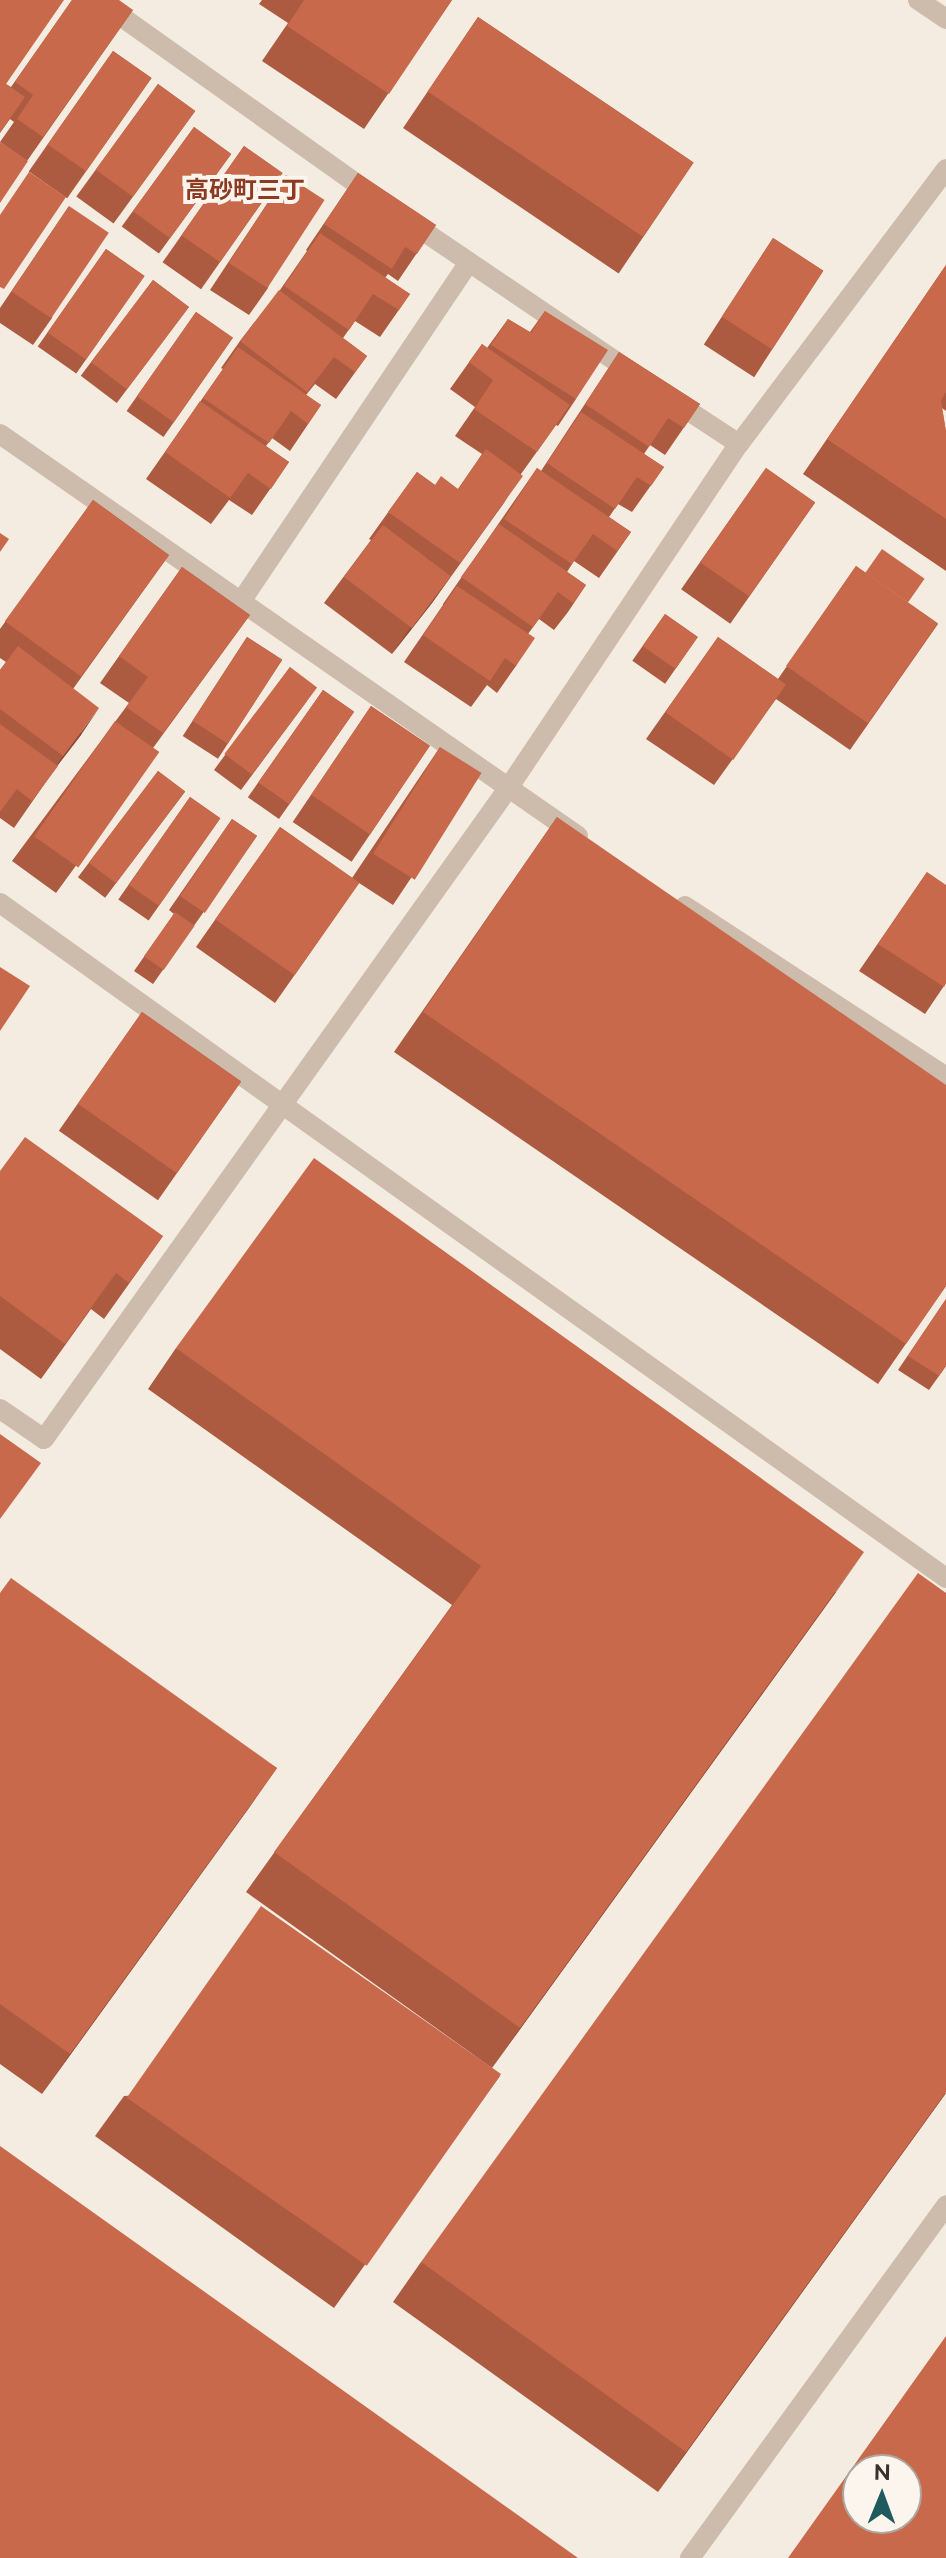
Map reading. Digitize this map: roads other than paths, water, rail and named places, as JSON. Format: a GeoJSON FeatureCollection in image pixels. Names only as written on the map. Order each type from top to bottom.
{"type":"FeatureCollection","features":[{"type":"Feature","properties":{"kind":"street"},"geometry":{"type":"LineString","coordinates":[[98,0],[468,264],[739,444]]}},
{"type":"Feature","properties":{"kind":"street"},"geometry":{"type":"LineString","coordinates":[[918,0],[946,19]]}},
{"type":"Feature","properties":{"kind":"street"},"geometry":{"type":"LineString","coordinates":[[0,1409],[44,1439],[507,790],[739,444],[946,169]]}},
{"type":"Feature","properties":{"kind":"street"},"geometry":{"type":"LineString","coordinates":[[240,603],[468,264]]}},
{"type":"Feature","properties":{"kind":"street"},"geometry":{"type":"LineString","coordinates":[[0,434],[507,790],[600,851]]}},
{"type":"Feature","properties":{"kind":"street"},"geometry":{"type":"LineString","coordinates":[[667,894],[946,1077]]}},
{"type":"Feature","properties":{"kind":"street"},"geometry":{"type":"LineString","coordinates":[[0,903],[284,1102],[946,1578]]}},
{"type":"Feature","properties":{"kind":"street"},"geometry":{"type":"LineString","coordinates":[[690,2558],[946,2205]]}},
{"type":"Feature","properties":{"kind":"district","name":"高砂町三丁"},"geometry":{"type":"Point","coordinates":[245,190]}}]}
